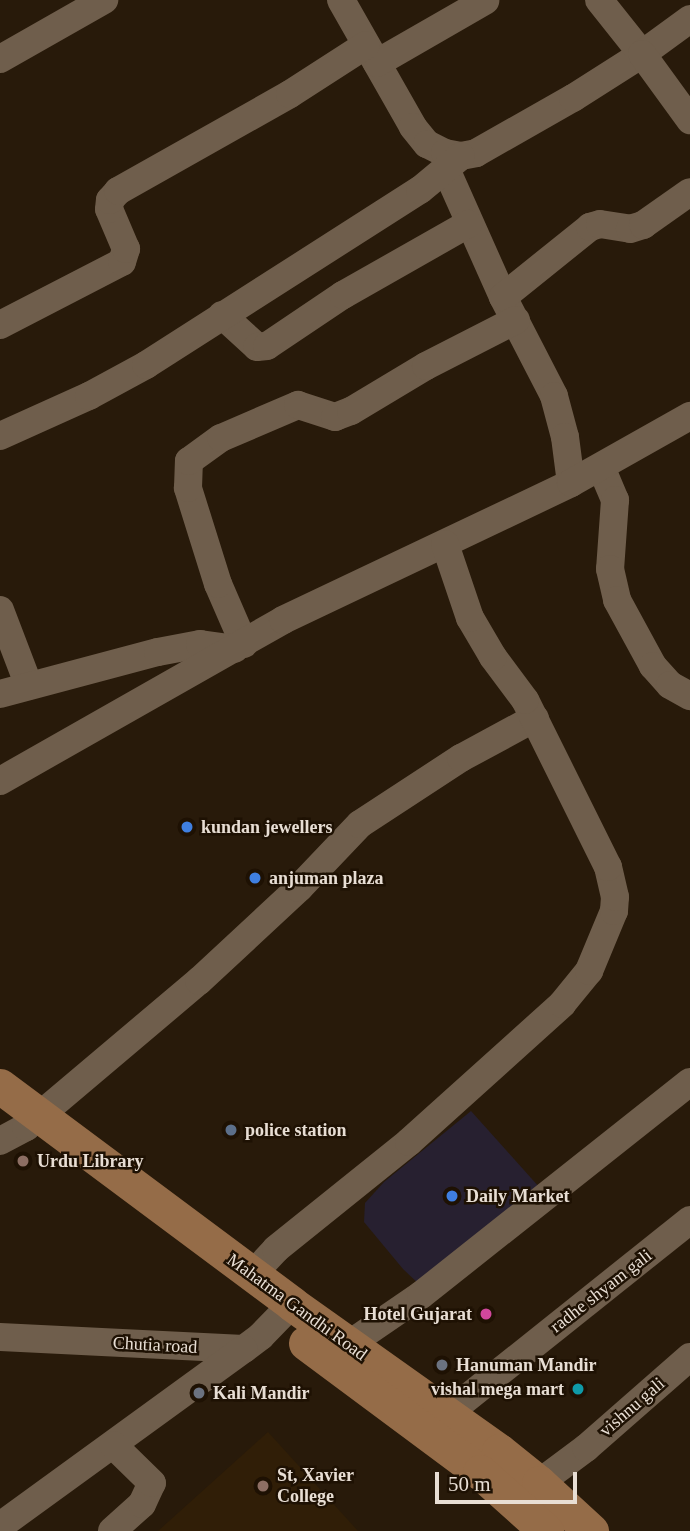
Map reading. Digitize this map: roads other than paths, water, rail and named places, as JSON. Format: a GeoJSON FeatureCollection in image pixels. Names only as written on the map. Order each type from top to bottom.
{"type":"FeatureCollection","features":[{"type":"Feature","properties":{"kind":"main road","name":"Mahatma Gandhi Road"},"geometry":{"type":"LineString","coordinates":[[0,1086],[16,1122],[284,1313],[480,1472],[546,1531]]}},
{"type":"Feature","properties":{"kind":"main road","name":"Mahatma Gandhi Road"},"geometry":{"type":"LineString","coordinates":[[16,1122],[252,1275],[284,1313],[348,1345],[447,1414],[539,1483],[591,1531]]}},
{"type":"Feature","properties":{"kind":"street"},"geometry":{"type":"LineString","coordinates":[[3,50],[104,0]]}},
{"type":"Feature","properties":{"kind":"street"},"geometry":{"type":"LineString","coordinates":[[341,0],[413,127],[427,144],[445,153],[454,163],[468,224],[554,396],[565,437],[571,483]]}},
{"type":"Feature","properties":{"kind":"street"},"geometry":{"type":"LineString","coordinates":[[599,0],[690,120]]}},
{"type":"Feature","properties":{"kind":"street"},"geometry":{"type":"LineString","coordinates":[[0,325],[121,262],[126,249],[109,209],[110,200],[118,191],[290,94],[485,1]]}},
{"type":"Feature","properties":{"kind":"street"},"geometry":{"type":"LineString","coordinates":[[0,436],[89,396],[139,369],[420,190],[454,163],[573,98],[642,54],[690,19]]}},
{"type":"Feature","properties":{"kind":"street"},"geometry":{"type":"LineString","coordinates":[[239,647],[194,508],[186,473],[189,461],[221,438],[298,405],[335,417],[351,411],[426,366],[509,309],[590,227],[600,224],[630,229],[643,225],[690,192]]}},
{"type":"Feature","properties":{"kind":"street"},"geometry":{"type":"LineString","coordinates":[[222,315],[257,347],[267,346],[343,295],[468,224]]}},
{"type":"Feature","properties":{"kind":"street"},"geometry":{"type":"LineString","coordinates":[[0,782],[283,620],[571,483],[690,416]]}},
{"type":"Feature","properties":{"kind":"street"},"geometry":{"type":"LineString","coordinates":[[601,467],[615,500],[610,569],[617,600],[653,666],[687,689]]}},
{"type":"Feature","properties":{"kind":"street"},"geometry":{"type":"LineString","coordinates":[[252,1275],[276,1249],[372,1173],[542,1023],[576,989],[594,960],[614,911],[613,881],[535,718],[518,688],[485,646],[470,618],[445,544]]}},
{"type":"Feature","properties":{"kind":"street"},"geometry":{"type":"LineString","coordinates":[[0,610],[29,686]]}},
{"type":"Feature","properties":{"kind":"street"},"geometry":{"type":"LineString","coordinates":[[0,694],[200,644],[239,647]]}},
{"type":"Feature","properties":{"kind":"street"},"geometry":{"type":"LineString","coordinates":[[16,1122],[226,957],[360,824],[461,758],[535,718]]}},
{"type":"Feature","properties":{"kind":"street"},"geometry":{"type":"LineString","coordinates":[[348,1345],[421,1295],[690,1082]]}},
{"type":"Feature","properties":{"kind":"street","name":"radhe shyam gali"},"geometry":{"type":"LineString","coordinates":[[447,1414],[690,1220]]}},
{"type":"Feature","properties":{"kind":"street"},"geometry":{"type":"LineString","coordinates":[[2,1516],[113,1445],[244,1349],[284,1313]]}},
{"type":"Feature","properties":{"kind":"street","name":"Chutia road"},"geometry":{"type":"LineString","coordinates":[[0,1337],[244,1349]]}},
{"type":"Feature","properties":{"kind":"street","name":"vishnu gali"},"geometry":{"type":"LineString","coordinates":[[539,1483],[586,1448],[690,1357]]}},
{"type":"Feature","properties":{"kind":"street"},"geometry":{"type":"LineString","coordinates":[[112,1531],[142,1504],[152,1483],[113,1445]]}},
{"type":"Feature","properties":{"kind":"place","name":"kundan jewellers"},"geometry":{"type":"Point","coordinates":[187,827]}},
{"type":"Feature","properties":{"kind":"place","name":"anjuman plaza"},"geometry":{"type":"Point","coordinates":[255,878]}},
{"type":"Feature","properties":{"kind":"place","name":"police station"},"geometry":{"type":"Point","coordinates":[231,1130]}},
{"type":"Feature","properties":{"kind":"place","name":"Urdu Library"},"geometry":{"type":"Point","coordinates":[23,1161]}},
{"type":"Feature","properties":{"kind":"place","name":"Daily Market"},"geometry":{"type":"Point","coordinates":[452,1196]}},
{"type":"Feature","properties":{"kind":"place","name":"Hotel Gujarat"},"geometry":{"type":"Point","coordinates":[486,1314]}},
{"type":"Feature","properties":{"kind":"place","name":"Hanuman Mandir"},"geometry":{"type":"Point","coordinates":[442,1365]}},
{"type":"Feature","properties":{"kind":"place","name":"vishal mega mart"},"geometry":{"type":"Point","coordinates":[578,1389]}},
{"type":"Feature","properties":{"kind":"place","name":"Kali Mandir"},"geometry":{"type":"Point","coordinates":[199,1393]}},
{"type":"Feature","properties":{"kind":"place","name":"St, Xavier College"},"geometry":{"type":"Point","coordinates":[263,1486]}}]}
